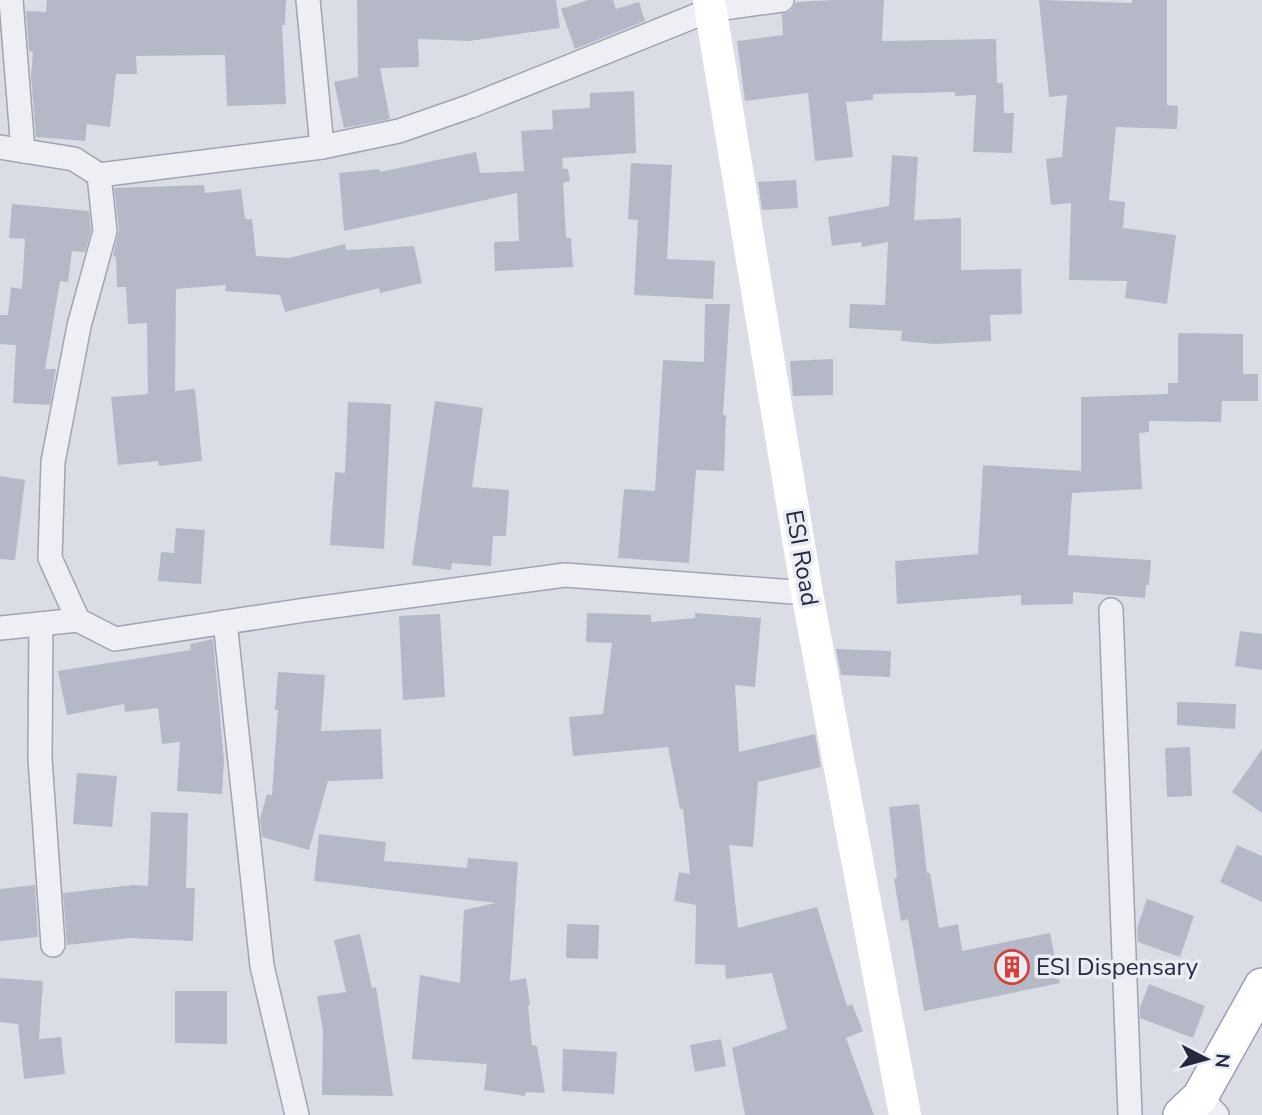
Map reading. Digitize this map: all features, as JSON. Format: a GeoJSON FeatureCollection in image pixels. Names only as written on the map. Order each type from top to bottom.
{"type":"FeatureCollection","features":[{"type":"Feature","properties":{"kind":"main road","name":"ESI Road"},"geometry":{"type":"LineString","coordinates":[[710,5],[807,593],[905,1115]]}},
{"type":"Feature","properties":{"kind":"main road"},"geometry":{"type":"LineString","coordinates":[[1199,1109],[1262,986]]}},
{"type":"Feature","properties":{"kind":"street"},"geometry":{"type":"LineString","coordinates":[[11,0],[11,149],[74,159],[99,175],[322,147],[399,131],[471,106],[710,5],[782,0]]}},
{"type":"Feature","properties":{"kind":"street"},"geometry":{"type":"LineString","coordinates":[[308,0],[322,147]]}},
{"type":"Feature","properties":{"kind":"street"},"geometry":{"type":"LineString","coordinates":[[78,620],[50,558],[53,463],[79,326],[105,231],[99,175]]}},
{"type":"Feature","properties":{"kind":"street"},"geometry":{"type":"LineString","coordinates":[[0,628],[78,620],[115,639],[565,575],[807,593]]}},
{"type":"Feature","properties":{"kind":"street"},"geometry":{"type":"LineString","coordinates":[[1111,610],[1130,1115]]}},
{"type":"Feature","properties":{"kind":"street"},"geometry":{"type":"LineString","coordinates":[[225,622],[262,966],[297,1115]]}},
{"type":"Feature","properties":{"kind":"street"},"geometry":{"type":"LineString","coordinates":[[41,624],[40,759],[53,946]]}},
{"type":"Feature","properties":{"kind":"building"},"geometry":{"type":"Polygon","coordinates":[[[47,0],[286,0],[285,25],[282,25],[286,104],[227,106],[225,55],[136,56],[137,74],[116,74],[110,127],[87,124],[85,141],[36,137],[31,76],[33,52],[29,51],[26,11],[46,12],[47,0]]]}},
{"type":"Feature","properties":{"kind":"building"},"geometry":{"type":"Polygon","coordinates":[[[357,0],[556,0],[560,28],[469,41],[418,39],[419,67],[380,68],[390,119],[344,128],[334,82],[358,77],[357,0]]]}},
{"type":"Feature","properties":{"kind":"building"},"geometry":{"type":"Polygon","coordinates":[[[588,0],[613,0],[616,9],[639,2],[645,21],[575,49],[561,9],[588,0]]]}},
{"type":"Feature","properties":{"kind":"building"},"geometry":{"type":"Polygon","coordinates":[[[884,0],[882,41],[996,39],[997,83],[1003,83],[1004,113],[1014,113],[1012,153],[973,152],[976,95],[955,96],[955,92],[873,94],[873,100],[846,102],[853,157],[815,161],[808,93],[745,101],[737,41],[783,35],[782,14],[791,11],[796,2],[884,0]]]}},
{"type":"Feature","properties":{"kind":"building"},"geometry":{"type":"Polygon","coordinates":[[[1039,0],[1132,3],[1132,0],[1167,0],[1167,105],[1178,106],[1177,129],[1116,127],[1109,200],[1125,202],[1123,228],[1176,235],[1167,304],[1125,298],[1127,281],[1069,280],[1071,203],[1051,205],[1046,159],[1062,157],[1067,95],[1049,97],[1039,0]]]}},
{"type":"Feature","properties":{"kind":"building"},"geometry":{"type":"Polygon","coordinates":[[[634,91],[636,153],[562,158],[563,169],[568,169],[570,181],[563,183],[566,238],[571,238],[573,267],[495,271],[494,242],[519,241],[517,193],[344,231],[339,173],[380,169],[380,172],[476,152],[480,173],[524,171],[521,131],[553,129],[552,110],[590,108],[590,93],[634,91]]]}},
{"type":"Feature","properties":{"kind":"building"},"geometry":{"type":"Polygon","coordinates":[[[892,155],[918,157],[914,220],[961,218],[961,270],[1021,269],[1022,314],[990,315],[991,341],[935,344],[901,341],[902,331],[849,328],[850,304],[885,305],[888,242],[862,247],[861,242],[832,246],[828,217],[889,206],[892,155]]]}},
{"type":"Feature","properties":{"kind":"building"},"geometry":{"type":"Polygon","coordinates":[[[631,163],[672,165],[667,259],[715,261],[713,299],[634,295],[638,220],[628,219],[631,163]]]}},
{"type":"Feature","properties":{"kind":"building"},"geometry":{"type":"Polygon","coordinates":[[[796,180],[798,208],[762,210],[758,182],[796,180]]]}},
{"type":"Feature","properties":{"kind":"building"},"geometry":{"type":"Polygon","coordinates":[[[204,185],[205,193],[241,189],[245,219],[252,219],[256,256],[289,258],[345,244],[346,250],[414,246],[422,283],[380,293],[379,288],[285,312],[280,295],[225,291],[226,285],[176,289],[175,391],[195,389],[202,461],[159,466],[158,461],[118,465],[111,397],[148,394],[147,323],[128,324],[126,287],[117,287],[116,257],[113,256],[119,230],[114,188],[204,185]]]}},
{"type":"Feature","properties":{"kind":"building"},"geometry":{"type":"Polygon","coordinates":[[[12,204],[89,211],[91,230],[85,252],[72,251],[68,282],[60,281],[45,369],[56,369],[50,405],[13,403],[16,345],[0,344],[0,315],[8,315],[11,287],[22,289],[25,239],[9,238],[12,204]]]}},
{"type":"Feature","properties":{"kind":"building"},"geometry":{"type":"Polygon","coordinates":[[[705,304],[730,304],[723,415],[726,415],[724,471],[696,470],[689,563],[618,558],[624,489],[655,491],[663,360],[704,362],[705,304]]]}},
{"type":"Feature","properties":{"kind":"building"},"geometry":{"type":"Polygon","coordinates":[[[1178,333],[1243,334],[1243,374],[1258,374],[1258,401],[1222,401],[1221,422],[1149,421],[1149,432],[1139,433],[1142,489],[1072,493],[1068,555],[1151,560],[1145,598],[1073,592],[1073,604],[1021,605],[1021,595],[897,604],[895,561],[978,554],[983,465],[1081,471],[1081,397],[1168,394],[1168,383],[1178,383],[1178,333]]]}},
{"type":"Feature","properties":{"kind":"building"},"geometry":{"type":"Polygon","coordinates":[[[833,359],[833,395],[793,396],[790,361],[833,359]]]}},
{"type":"Feature","properties":{"kind":"building"},"geometry":{"type":"Polygon","coordinates":[[[435,401],[483,408],[472,487],[509,490],[506,536],[493,536],[491,566],[452,563],[451,570],[412,565],[435,401]]]}},
{"type":"Feature","properties":{"kind":"building"},"geometry":{"type":"Polygon","coordinates":[[[348,402],[391,404],[384,549],[330,545],[335,472],[345,473],[348,402]]]}},
{"type":"Feature","properties":{"kind":"building"},"geometry":{"type":"Polygon","coordinates":[[[0,476],[25,480],[15,560],[0,559],[0,476]]]}},
{"type":"Feature","properties":{"kind":"building"},"geometry":{"type":"Polygon","coordinates":[[[176,528],[205,530],[201,584],[158,581],[161,552],[174,553],[176,528]]]}},
{"type":"Feature","properties":{"kind":"building"},"geometry":{"type":"Polygon","coordinates":[[[587,613],[651,615],[651,622],[695,618],[695,613],[761,618],[755,687],[735,685],[739,752],[815,734],[821,767],[758,782],[753,847],[729,845],[738,928],[817,907],[847,1006],[852,1004],[863,1031],[846,1038],[874,1115],[745,1115],[732,1048],[787,1029],[772,973],[726,979],[725,965],[695,964],[696,905],[674,901],[679,872],[690,874],[683,809],[680,809],[668,747],[573,756],[569,717],[603,714],[612,643],[586,642],[587,613]]]}},
{"type":"Feature","properties":{"kind":"building"},"geometry":{"type":"Polygon","coordinates":[[[440,614],[445,697],[403,700],[399,616],[440,614]]]}},
{"type":"Feature","properties":{"kind":"building"},"geometry":{"type":"Polygon","coordinates":[[[1240,631],[1262,634],[1262,670],[1235,666],[1240,631]]]}},
{"type":"Feature","properties":{"kind":"building"},"geometry":{"type":"Polygon","coordinates":[[[213,639],[224,761],[222,794],[177,791],[180,742],[162,744],[158,708],[125,712],[124,704],[67,715],[58,671],[191,650],[190,644],[213,639]]]}},
{"type":"Feature","properties":{"kind":"building"},"geometry":{"type":"Polygon","coordinates":[[[836,649],[891,651],[890,677],[841,675],[836,649]]]}},
{"type":"Feature","properties":{"kind":"building"},"geometry":{"type":"Polygon","coordinates":[[[278,672],[325,675],[321,731],[381,729],[383,779],[328,781],[309,850],[262,837],[260,819],[267,794],[272,795],[278,672]]]}},
{"type":"Feature","properties":{"kind":"building"},"geometry":{"type":"Polygon","coordinates":[[[1177,702],[1236,704],[1235,729],[1177,725],[1177,702]]]}},
{"type":"Feature","properties":{"kind":"building"},"geometry":{"type":"Polygon","coordinates":[[[1190,747],[1192,796],[1167,797],[1165,748],[1190,747]]]}},
{"type":"Feature","properties":{"kind":"building"},"geometry":{"type":"Polygon","coordinates":[[[1262,749],[1262,813],[1232,792],[1262,749]]]}},
{"type":"Feature","properties":{"kind":"building"},"geometry":{"type":"Polygon","coordinates":[[[77,773],[117,776],[112,827],[73,824],[77,773]]]}},
{"type":"Feature","properties":{"kind":"building"},"geometry":{"type":"Polygon","coordinates":[[[919,804],[927,873],[930,873],[939,928],[958,924],[962,951],[1050,933],[1060,983],[924,1011],[908,919],[901,921],[894,879],[897,878],[889,807],[919,804]]]}},
{"type":"Feature","properties":{"kind":"building"},"geometry":{"type":"Polygon","coordinates":[[[151,812],[188,813],[186,888],[195,888],[193,941],[130,938],[67,945],[63,893],[134,885],[148,886],[151,812]]]}},
{"type":"Feature","properties":{"kind":"building"},"geometry":{"type":"Polygon","coordinates":[[[319,834],[386,842],[384,861],[467,868],[468,858],[518,862],[510,981],[526,978],[532,1045],[537,1046],[545,1093],[526,1092],[525,1096],[484,1090],[487,1064],[412,1059],[420,975],[460,983],[464,910],[496,903],[314,881],[319,834]]]}},
{"type":"Feature","properties":{"kind":"building"},"geometry":{"type":"Polygon","coordinates":[[[1237,845],[1262,856],[1262,902],[1220,882],[1237,845]]]}},
{"type":"Feature","properties":{"kind":"building"},"geometry":{"type":"Polygon","coordinates":[[[35,885],[38,937],[0,941],[0,889],[35,885]]]}},
{"type":"Feature","properties":{"kind":"building"},"geometry":{"type":"Polygon","coordinates":[[[1147,899],[1194,916],[1180,957],[1138,942],[1137,928],[1147,899]]]}},
{"type":"Feature","properties":{"kind":"building"},"geometry":{"type":"Polygon","coordinates":[[[567,924],[599,925],[598,959],[566,958],[567,924]]]}},
{"type":"Feature","properties":{"kind":"building"},"geometry":{"type":"Polygon","coordinates":[[[360,934],[372,988],[376,987],[393,1096],[322,1095],[323,1031],[317,996],[346,992],[334,940],[360,934]]]}},
{"type":"Feature","properties":{"kind":"building"},"geometry":{"type":"Polygon","coordinates":[[[0,978],[43,981],[39,1039],[61,1037],[65,1074],[24,1079],[18,1024],[0,1022],[0,978]]]}},
{"type":"Feature","properties":{"kind":"building"},"geometry":{"type":"Polygon","coordinates":[[[1149,984],[1205,1006],[1193,1038],[1140,1018],[1140,1007],[1149,984]]]}},
{"type":"Feature","properties":{"kind":"building"},"geometry":{"type":"Polygon","coordinates":[[[175,991],[227,991],[227,1044],[175,1043],[175,991]]]}},
{"type":"Feature","properties":{"kind":"building"},"geometry":{"type":"Polygon","coordinates":[[[721,1039],[726,1066],[695,1072],[690,1045],[721,1039]]]}},
{"type":"Feature","properties":{"kind":"building"},"geometry":{"type":"Polygon","coordinates":[[[563,1049],[617,1052],[614,1094],[562,1091],[563,1049]]]}},
{"type":"Feature","properties":{"kind":"place","name":"ESI Dispensary"},"geometry":{"type":"Point","coordinates":[1012,967]}}]}
